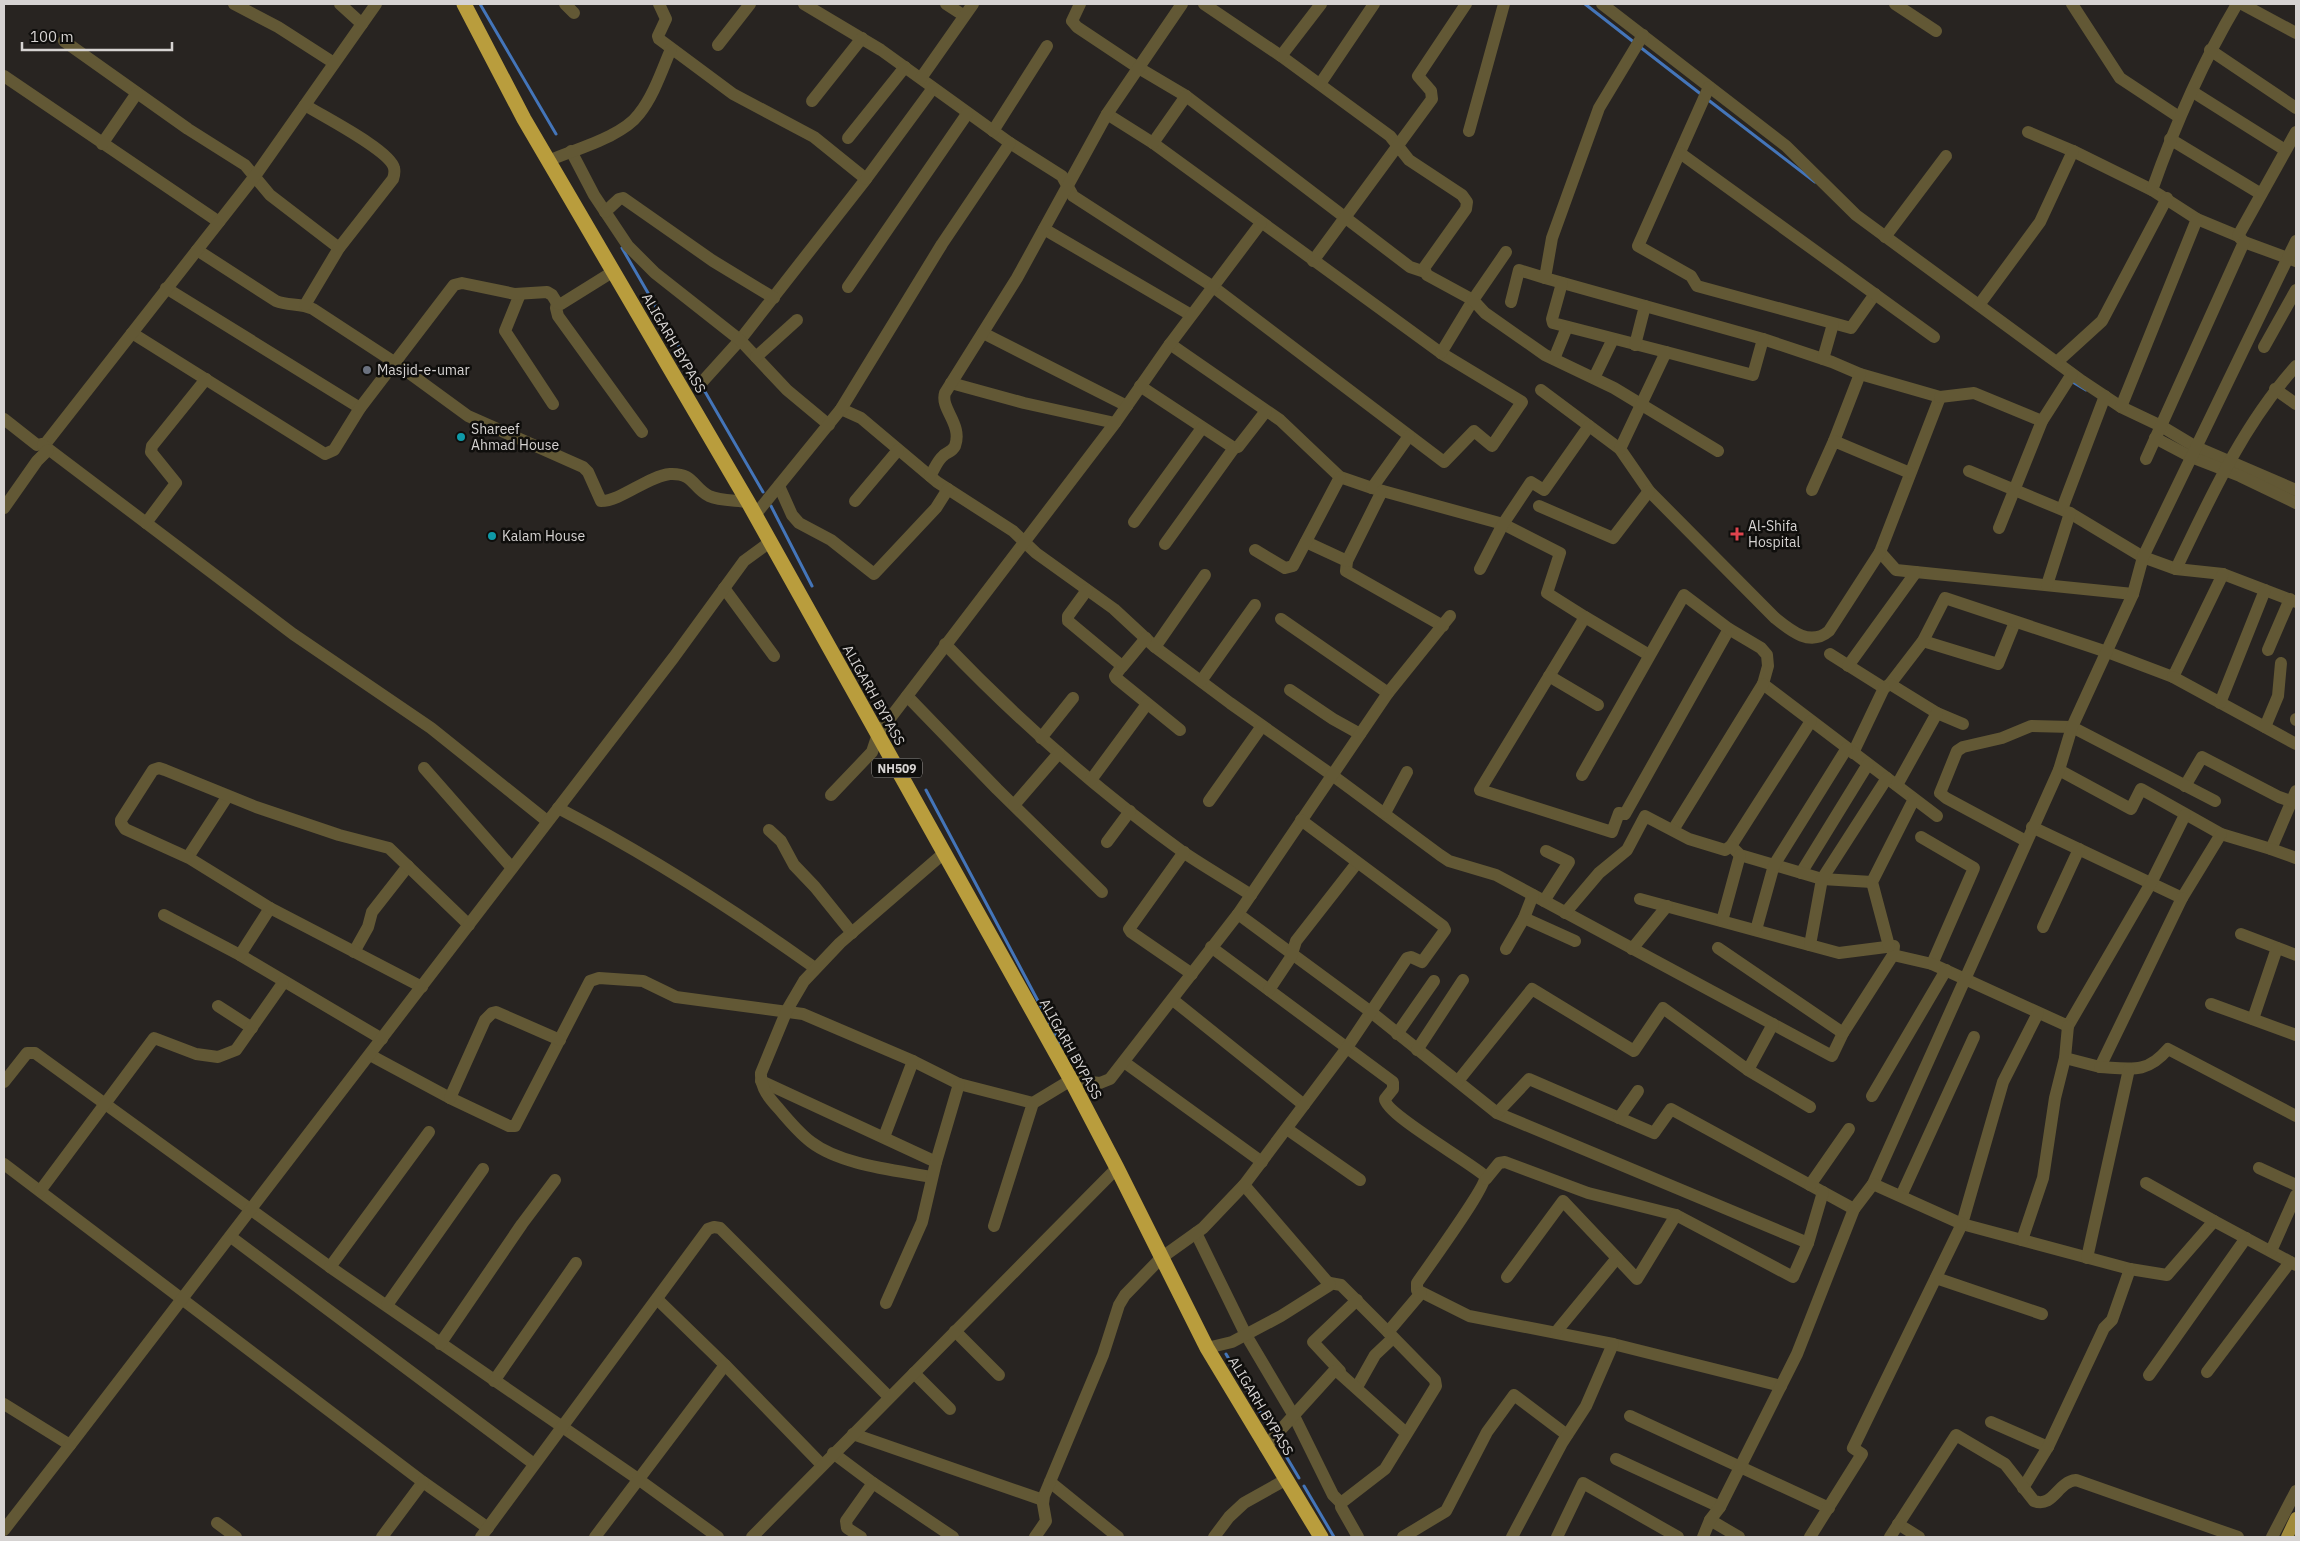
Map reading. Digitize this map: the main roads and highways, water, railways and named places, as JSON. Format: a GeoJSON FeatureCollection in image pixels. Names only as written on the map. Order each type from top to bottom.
{"type":"FeatureCollection","features":[{"type":"Feature","properties":{"kind":"highway","name":"ALIGARH BYPASS"},"geometry":{"type":"LineString","coordinates":[[464,4],[524,119],[752,508],[1071,1080],[1207,1348],[1321,1537]]}},
{"type":"Feature","properties":{"kind":"main road"},"geometry":{"type":"LineString","coordinates":[[2287,1537],[2296,1518]]}},
{"type":"Feature","properties":{"kind":"waterway"},"geometry":{"type":"LineString","coordinates":[[480,4],[556,134]]}},
{"type":"Feature","properties":{"kind":"waterway"},"geometry":{"type":"LineString","coordinates":[[1585,4],[1635,43]]}},
{"type":"Feature","properties":{"kind":"waterway"},"geometry":{"type":"LineString","coordinates":[[1640,47],[1702,95]]}},
{"type":"Feature","properties":{"kind":"waterway"},"geometry":{"type":"LineString","coordinates":[[1707,99],[1815,182]]}},
{"type":"Feature","properties":{"kind":"waterway"},"geometry":{"type":"LineString","coordinates":[[622,248],[763,492]]}},
{"type":"Feature","properties":{"kind":"waterway"},"geometry":{"type":"LineString","coordinates":[[2071,381],[2086,390]]}},
{"type":"Feature","properties":{"kind":"waterway"},"geometry":{"type":"LineString","coordinates":[[771,506],[812,586]]}},
{"type":"Feature","properties":{"kind":"waterway"},"geometry":{"type":"LineString","coordinates":[[926,790],[1063,1048]]}},
{"type":"Feature","properties":{"kind":"waterway"},"geometry":{"type":"LineString","coordinates":[[1226,1354],[1273,1434]]}},
{"type":"Feature","properties":{"kind":"waterway"},"geometry":{"type":"LineString","coordinates":[[1280,1446],[1299,1478]]}},
{"type":"Feature","properties":{"kind":"waterway"},"geometry":{"type":"LineString","coordinates":[[1304,1486],[1334,1537]]}},
{"type":"Feature","properties":{"kind":"place","name":"Masjid-e-umar"},"geometry":{"type":"Point","coordinates":[367,370]}},
{"type":"Feature","properties":{"kind":"place","name":"Shareef Ahmad House"},"geometry":{"type":"Point","coordinates":[461,437]}},
{"type":"Feature","properties":{"kind":"place","name":"Al-Shifa Hospital"},"geometry":{"type":"Point","coordinates":[1737,534]}},
{"type":"Feature","properties":{"kind":"place","name":"Kalam House"},"geometry":{"type":"Point","coordinates":[492,536]}}]}
